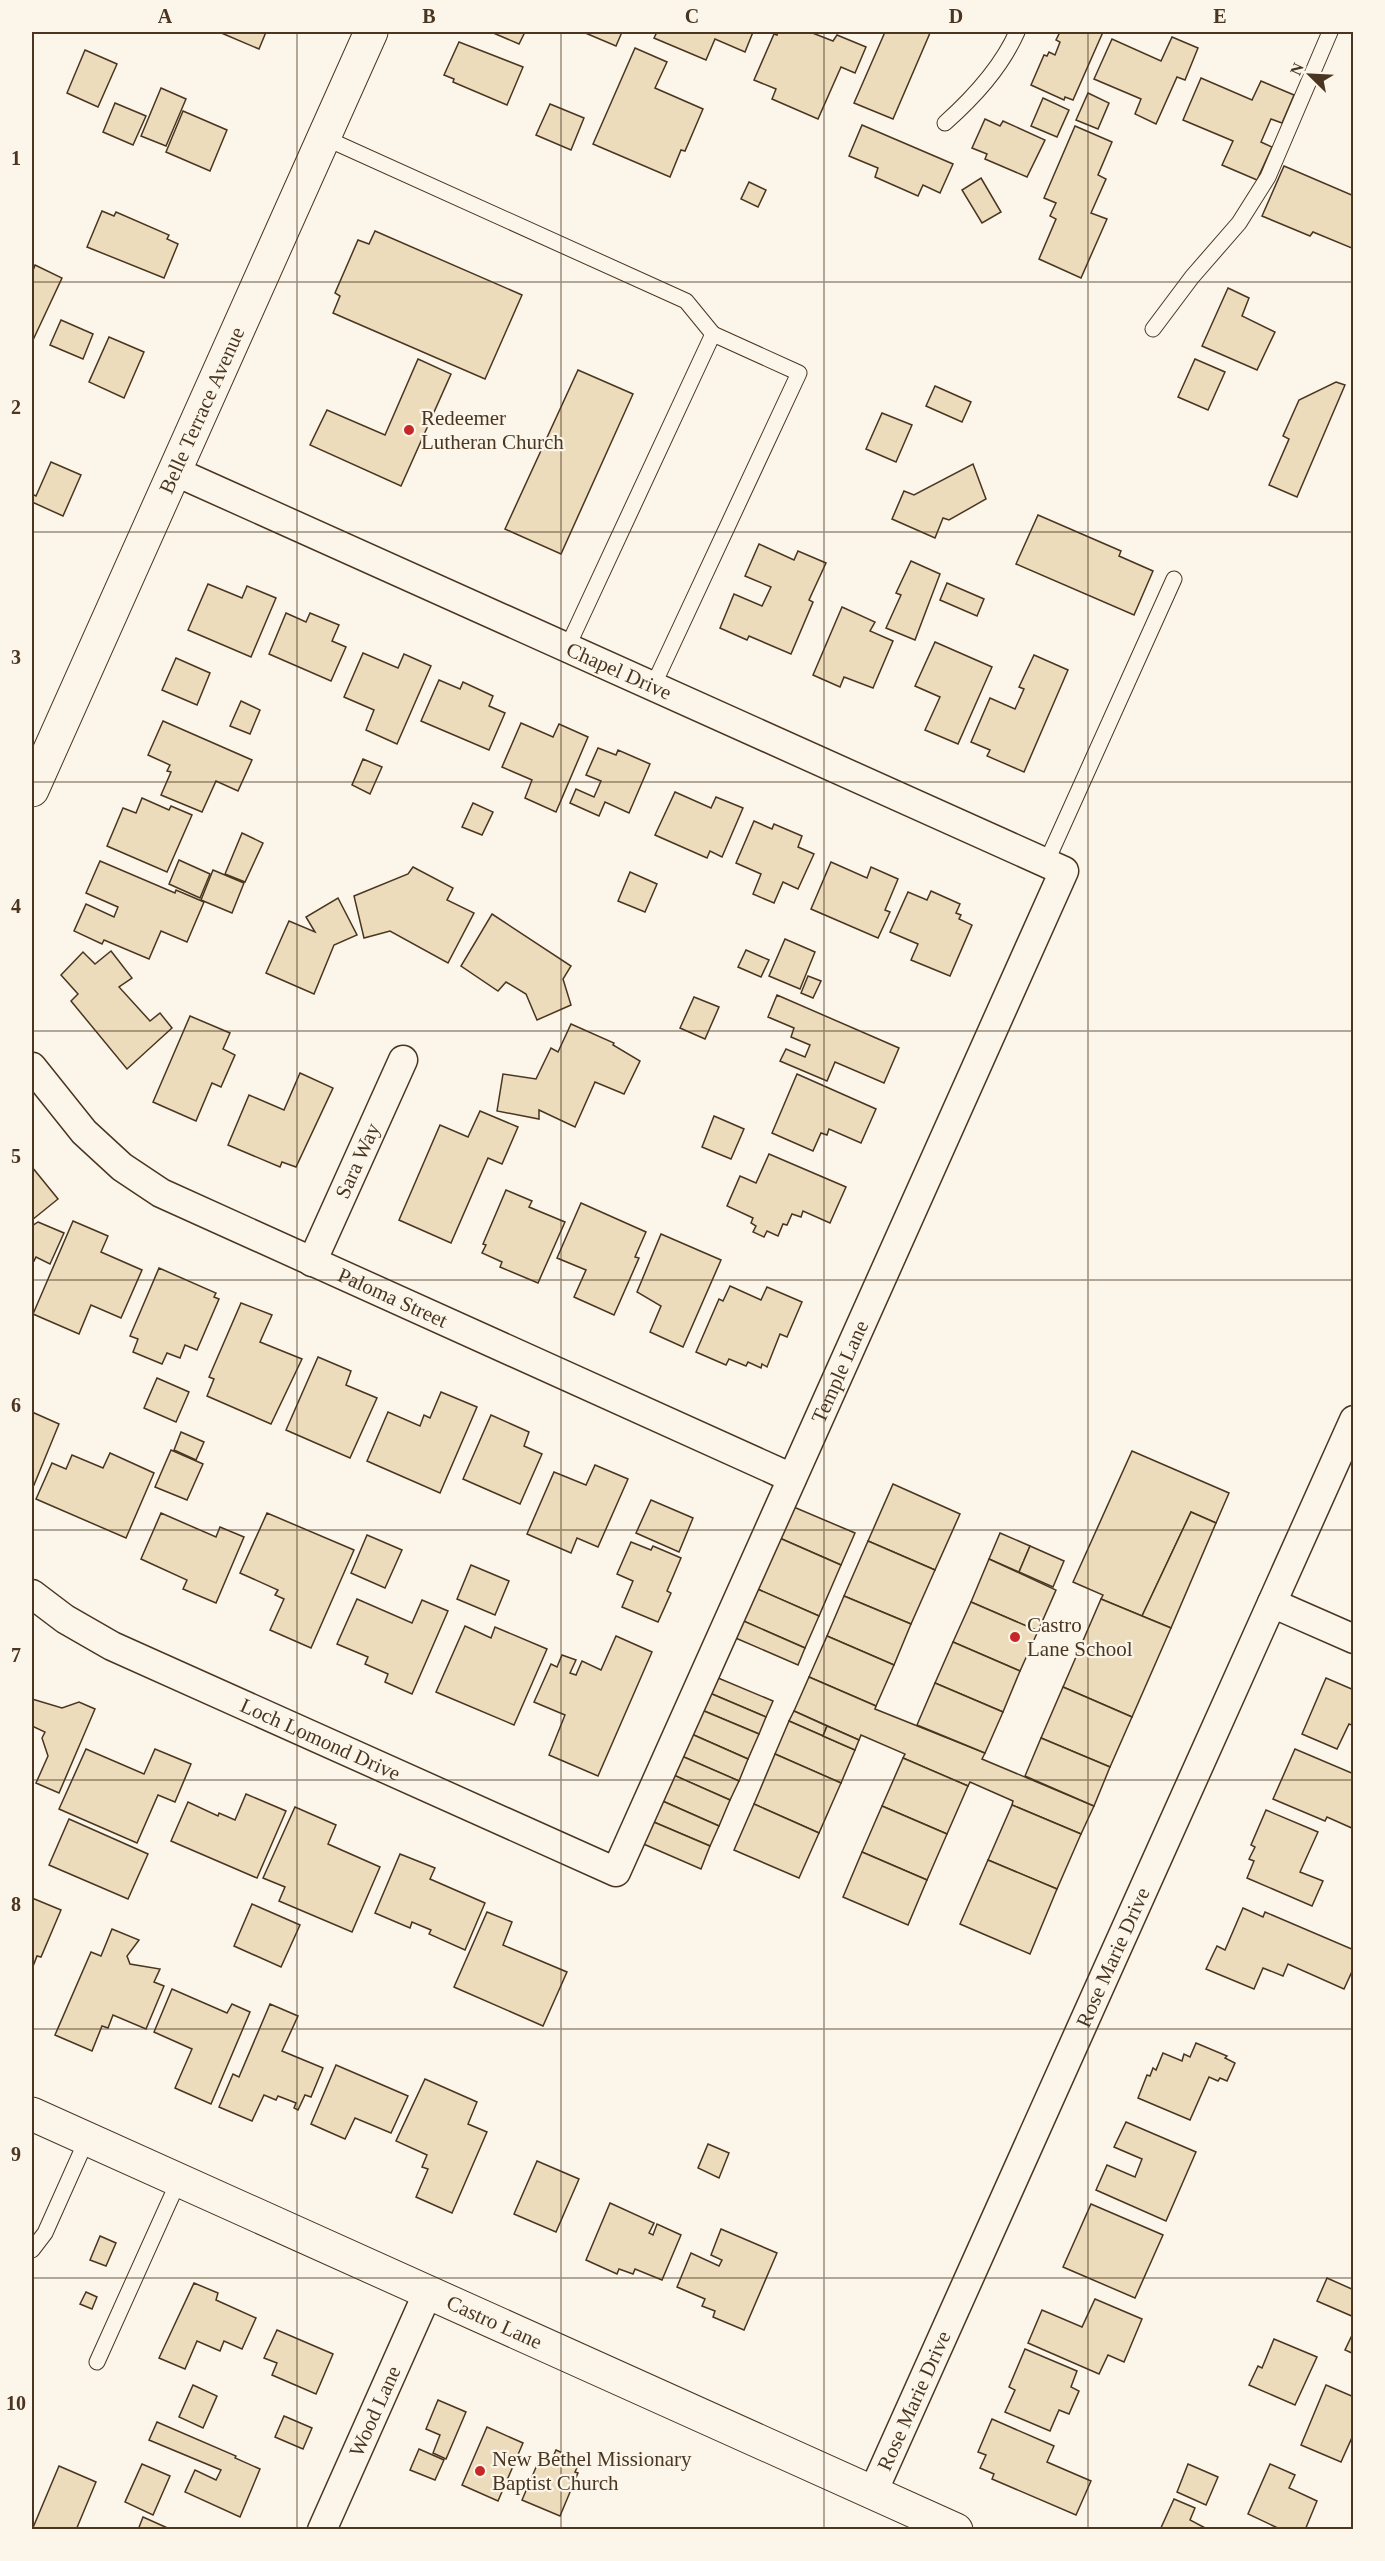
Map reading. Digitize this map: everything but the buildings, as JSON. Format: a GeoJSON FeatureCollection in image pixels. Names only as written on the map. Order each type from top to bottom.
{"type":"FeatureCollection","features":[{"type":"Feature","properties":{"kind":"street","name":"Belle Terrace Avenue"},"geometry":{"type":"LineString","coordinates":[[32,790],[371,32]]}},
{"type":"Feature","properties":{"kind":"street","name":"Chapel Drive"},"geometry":{"type":"LineString","coordinates":[[174,471],[1055,867]]}},
{"type":"Feature","properties":{"kind":"street","name":"Temple Lane"},"geometry":{"type":"LineString","coordinates":[[616,1872],[792,1478],[1055,867]]}},
{"type":"Feature","properties":{"kind":"street","name":"Sara Way"},"geometry":{"type":"LineString","coordinates":[[312,1262],[403,1060]]}},
{"type":"Feature","properties":{"kind":"street","name":"Paloma Street"},"geometry":{"type":"LineString","coordinates":[[32,1067],[84,1132],[122,1167],[161,1193],[792,1478]]}},
{"type":"Feature","properties":{"kind":"street","name":"Rose Marie Drive"},"geometry":{"type":"LineString","coordinates":[[873,2492],[1353,1420]]}},
{"type":"Feature","properties":{"kind":"street","name":"Loch Lomond Drive"},"geometry":{"type":"LineString","coordinates":[[32,1594],[65,1619],[112,1646],[616,1872]]}},
{"type":"Feature","properties":{"kind":"street"},"geometry":{"type":"LineString","coordinates":[[1272,1603],[1353,1639]]}},
{"type":"Feature","properties":{"kind":"street","name":"Castro Lane"},"geometry":{"type":"LineString","coordinates":[[32,2114],[956,2529]]}},
{"type":"Feature","properties":{"kind":"street","name":"Wood Lane"},"geometry":{"type":"LineString","coordinates":[[322,2529],[428,2292]]}},
{"type":"Feature","properties":{"kind":"lane"},"geometry":{"type":"LineString","coordinates":[[945,123],[972,99],[1008,53],[1017,32]]}},
{"type":"Feature","properties":{"kind":"lane"},"geometry":{"type":"LineString","coordinates":[[1153,329],[1192,277],[1239,223],[1268,177],[1330,32]]}},
{"type":"Feature","properties":{"kind":"lane"},"geometry":{"type":"LineString","coordinates":[[323,137],[686,301],[712,334],[799,373],[653,686]]}},
{"type":"Feature","properties":{"kind":"lane"},"geometry":{"type":"LineString","coordinates":[[567,648],[712,334]]}},
{"type":"Feature","properties":{"kind":"lane"},"geometry":{"type":"LineString","coordinates":[[1055,867],[1174,579]]}},
{"type":"Feature","properties":{"kind":"lane"},"geometry":{"type":"LineString","coordinates":[[32,2250],[45,2233],[87,2139]]}},
{"type":"Feature","properties":{"kind":"lane"},"geometry":{"type":"LineString","coordinates":[[97,2362],[179,2180]]}},
{"type":"Feature","properties":{"kind":"place","name":"Redeemer Lutheran Church"},"geometry":{"type":"Point","coordinates":[409,430]}},
{"type":"Feature","properties":{"kind":"place","name":"Castro Lane School"},"geometry":{"type":"Point","coordinates":[1015,1637]}},
{"type":"Feature","properties":{"kind":"place","name":"New Bethel Missionary Baptist Church"},"geometry":{"type":"Point","coordinates":[480,2471]}}]}
